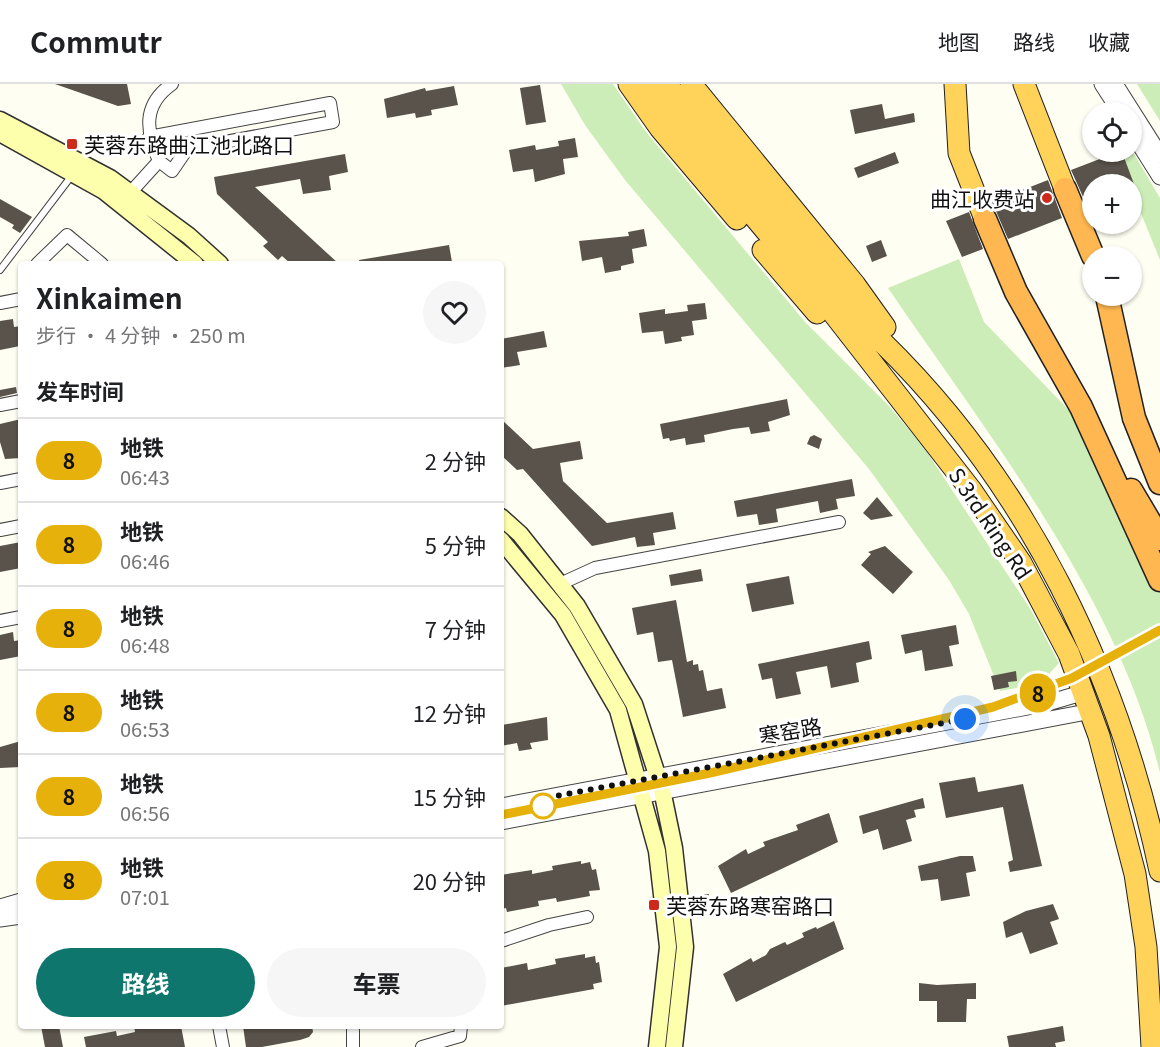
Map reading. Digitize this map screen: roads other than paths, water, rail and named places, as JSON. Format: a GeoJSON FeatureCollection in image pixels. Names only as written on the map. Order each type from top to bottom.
{"type":"FeatureCollection","features":[{"type":"Feature","properties":{"kind":"highway"},"geometry":{"type":"LineString","coordinates":[[629,84],[660,128],[802,297],[893,388]]}},
{"type":"Feature","properties":{"kind":"highway","name":"S 3rd Ring Rd"},"geometry":{"type":"LineString","coordinates":[[649,84],[687,137],[814,275],[916,375],[996,478],[1039,544],[1074,610],[1110,694],[1128,748],[1160,871]]}},
{"type":"Feature","properties":{"kind":"highway","name":"S 3rd Ring Rd"},"geometry":{"type":"LineString","coordinates":[[666,84],[814,275],[893,388],[1000,529],[1069,654],[1088,702],[1121,813],[1135,874],[1146,948],[1152,1047]]}},
{"type":"Feature","properties":{"kind":"highway"},"geometry":{"type":"LineString","coordinates":[[691,84],[855,285],[907,357],[916,375]]}},
{"type":"Feature","properties":{"kind":"highway"},"geometry":{"type":"LineString","coordinates":[[955,84],[956,141],[985,219],[1016,292],[1160,539]]}},
{"type":"Feature","properties":{"kind":"highway"},"geometry":{"type":"LineString","coordinates":[[1024,84],[1089,246]]}},
{"type":"Feature","properties":{"kind":"highway"},"geometry":{"type":"LineString","coordinates":[[1109,306],[1128,394],[1140,436],[1160,483]]}},
{"type":"Feature","properties":{"kind":"highway"},"geometry":{"type":"LineString","coordinates":[[1081,407],[1160,580]]}},
{"type":"Feature","properties":{"kind":"highway"},"geometry":{"type":"LineString","coordinates":[[1140,436],[1160,470]]}},
{"type":"Feature","properties":{"kind":"main road"},"geometry":{"type":"LineString","coordinates":[[0,120],[110,178],[189,236],[217,261]]}},
{"type":"Feature","properties":{"kind":"main road"},"geometry":{"type":"LineString","coordinates":[[0,133],[104,191],[191,261]]}},
{"type":"Feature","properties":{"kind":"main road"},"geometry":{"type":"LineString","coordinates":[[504,520],[520,534],[577,606],[634,704],[659,783],[674,848],[685,947],[674,1047]]}},
{"type":"Feature","properties":{"kind":"main road"},"geometry":{"type":"LineString","coordinates":[[504,544],[564,615],[618,710],[657,851],[668,947],[657,1047]]}},
{"type":"Feature","properties":{"kind":"street"},"geometry":{"type":"LineString","coordinates":[[149,137],[330,103],[333,122],[188,149],[171,171],[159,161],[149,137],[149,116],[158,94],[172,84]]}},
{"type":"Feature","properties":{"kind":"street"},"geometry":{"type":"LineString","coordinates":[[1102,84],[1114,102]]}},
{"type":"Feature","properties":{"kind":"street"},"geometry":{"type":"LineString","coordinates":[[1115,84],[1160,155]]}},
{"type":"Feature","properties":{"kind":"street"},"geometry":{"type":"LineString","coordinates":[[1142,148],[1160,177]]}},
{"type":"Feature","properties":{"kind":"street"},"geometry":{"type":"LineString","coordinates":[[130,193],[159,161]]}},
{"type":"Feature","properties":{"kind":"street"},"geometry":{"type":"LineString","coordinates":[[40,261],[67,235],[98,261]]}},
{"type":"Feature","properties":{"kind":"street"},"geometry":{"type":"LineString","coordinates":[[0,303],[18,300]]}},
{"type":"Feature","properties":{"kind":"street"},"geometry":{"type":"LineString","coordinates":[[0,405],[18,402]]}},
{"type":"Feature","properties":{"kind":"street"},"geometry":{"type":"LineString","coordinates":[[0,483],[18,480]]}},
{"type":"Feature","properties":{"kind":"street"},"geometry":{"type":"LineString","coordinates":[[560,584],[596,568],[839,522]]}},
{"type":"Feature","properties":{"kind":"street"},"geometry":{"type":"LineString","coordinates":[[0,530],[18,527]]}},
{"type":"Feature","properties":{"kind":"street"},"geometry":{"type":"LineString","coordinates":[[0,621],[18,618]]}},
{"type":"Feature","properties":{"kind":"street","name":"寒窑路"},"geometry":{"type":"LineString","coordinates":[[504,821],[639,787],[1033,706],[1088,702]]}},
{"type":"Feature","properties":{"kind":"street","name":"寒窑路"},"geometry":{"type":"LineString","coordinates":[[504,806],[639,787]]}},
{"type":"Feature","properties":{"kind":"street"},"geometry":{"type":"LineString","coordinates":[[0,907],[18,902]]}},
{"type":"Feature","properties":{"kind":"street"},"geometry":{"type":"LineString","coordinates":[[0,919],[18,916]]}},
{"type":"Feature","properties":{"kind":"street"},"geometry":{"type":"LineString","coordinates":[[504,940],[549,925],[587,918]]}},
{"type":"Feature","properties":{"kind":"street"},"geometry":{"type":"LineString","coordinates":[[220,1029],[223,1047]]}},
{"type":"Feature","properties":{"kind":"street"},"geometry":{"type":"LineString","coordinates":[[353,1029],[356,1046]]}},
{"type":"Feature","properties":{"kind":"street"},"geometry":{"type":"LineString","coordinates":[[422,1047],[460,1036],[461,1029]]}},
{"type":"Feature","properties":{"kind":"lane"},"geometry":{"type":"LineString","coordinates":[[0,270],[73,174]]}},
{"type":"Feature","properties":{"kind":"metro line","name":"8"},"geometry":{"type":"LineString","coordinates":[[504,814],[710,773],[993,707],[1035,694],[1072,678],[1160,630]]}},
{"type":"Feature","properties":{"kind":"place","name":"芙蓉东路曲江池北路口"},"geometry":{"type":"Point","coordinates":[72,144]}},
{"type":"Feature","properties":{"kind":"place","name":"曲江收费站"},"geometry":{"type":"Point","coordinates":[1047,198]}},
{"type":"Feature","properties":{"kind":"place","name":"芙蓉东路寒窑路口"},"geometry":{"type":"Point","coordinates":[654,905]}}]}
